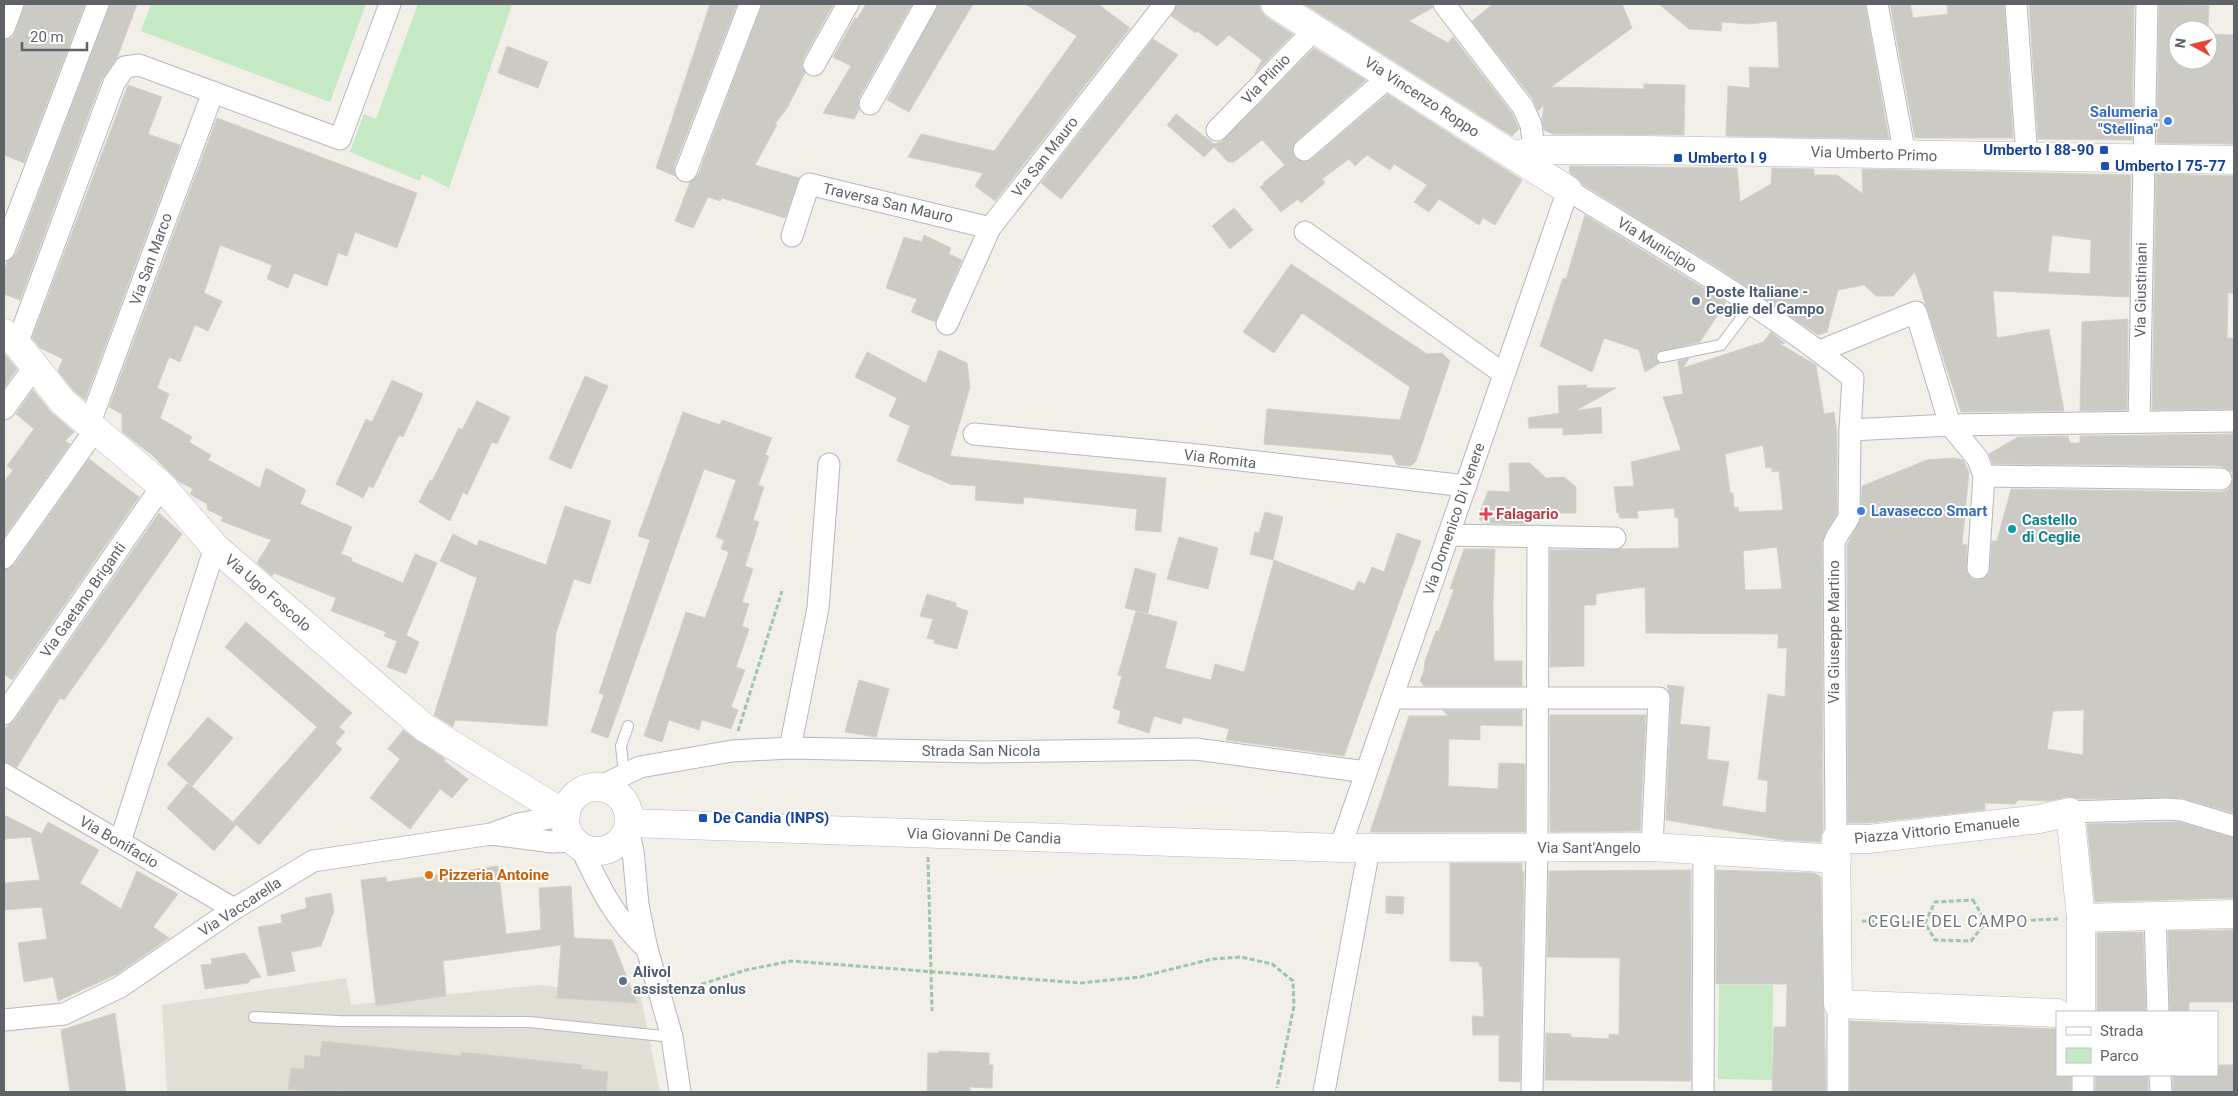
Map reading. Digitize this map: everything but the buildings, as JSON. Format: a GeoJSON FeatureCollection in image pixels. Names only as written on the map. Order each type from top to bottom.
{"type":"FeatureCollection","features":[{"type":"Feature","properties":{"kind":"street"},"geometry":{"type":"LineString","coordinates":[[4,28],[13,4]]}},
{"type":"Feature","properties":{"kind":"street"},"geometry":{"type":"LineString","coordinates":[[4,250],[98,4]]}},
{"type":"Feature","properties":{"kind":"street"},"geometry":{"type":"LineString","coordinates":[[10,339],[114,83],[125,67],[139,65],[340,139],[390,4]]}},
{"type":"Feature","properties":{"kind":"street"},"geometry":{"type":"LineString","coordinates":[[686,171],[750,4]]}},
{"type":"Feature","properties":{"kind":"street"},"geometry":{"type":"LineString","coordinates":[[814,65],[848,4]]}},
{"type":"Feature","properties":{"kind":"street"},"geometry":{"type":"LineString","coordinates":[[870,104],[926,4]]}},
{"type":"Feature","properties":{"kind":"street","name":"Via San Mauro"},"geometry":{"type":"LineString","coordinates":[[947,324],[990,228],[1165,4]]}},
{"type":"Feature","properties":{"kind":"street","name":"Via Vincenzo Roppo"},"geometry":{"type":"LineString","coordinates":[[1275,4],[1390,76],[1524,153],[1568,190]]}},
{"type":"Feature","properties":{"kind":"street"},"geometry":{"type":"LineString","coordinates":[[1444,4],[1523,107],[1531,125],[1524,153]]}},
{"type":"Feature","properties":{"kind":"street"},"geometry":{"type":"LineString","coordinates":[[1877,4],[1905,155]]}},
{"type":"Feature","properties":{"kind":"street"},"geometry":{"type":"LineString","coordinates":[[2016,4],[2027,157]]}},
{"type":"Feature","properties":{"kind":"street","name":"Via Giustiniani"},"geometry":{"type":"LineString","coordinates":[[2139,422],[2147,4]]}},
{"type":"Feature","properties":{"kind":"street","name":"Via Plinio"},"geometry":{"type":"LineString","coordinates":[[1217,130],[1316,28]]}},
{"type":"Feature","properties":{"kind":"street"},"geometry":{"type":"LineString","coordinates":[[1304,150],[1390,76]]}},
{"type":"Feature","properties":{"kind":"street","name":"Via San Marco"},"geometry":{"type":"LineString","coordinates":[[4,558],[92,427],[213,92]]}},
{"type":"Feature","properties":{"kind":"street","name":"Via Umberto Primo"},"geometry":{"type":"LineString","coordinates":[[1524,153],[1769,150],[1905,155],[2234,160]]}},
{"type":"Feature","properties":{"kind":"street","name":"Traversa San Mauro"},"geometry":{"type":"LineString","coordinates":[[792,236],[809,184],[990,228]]}},
{"type":"Feature","properties":{"kind":"street","name":"Via Municipio"},"geometry":{"type":"LineString","coordinates":[[1568,190],[1752,304],[1820,351]]}},
{"type":"Feature","properties":{"kind":"street","name":"Via Domenico Di Venere"},"geometry":{"type":"LineString","coordinates":[[1340,848],[1568,190]]}},
{"type":"Feature","properties":{"kind":"street"},"geometry":{"type":"LineString","coordinates":[[1305,232],[1504,374]]}},
{"type":"Feature","properties":{"kind":"street"},"geometry":{"type":"LineString","coordinates":[[1820,351],[1916,312],[1950,425],[1978,459],[1984,476],[1978,568]]}},
{"type":"Feature","properties":{"kind":"street"},"geometry":{"type":"LineString","coordinates":[[1909,322],[1936,420],[1872,420],[1860,372],[1835,351],[1909,322]]}},
{"type":"Feature","properties":{"kind":"street","name":"Via Ugo Foscolo"},"geometry":{"type":"LineString","coordinates":[[10,339],[63,402],[162,486],[215,547],[425,728],[566,815]]}},
{"type":"Feature","properties":{"kind":"street","name":"Via Giuseppe Martino"},"geometry":{"type":"LineString","coordinates":[[1820,351],[1853,378],[1850,430],[1849,517],[1844,528],[1836,534],[1834,543],[1836,849]]}},
{"type":"Feature","properties":{"kind":"street"},"geometry":{"type":"LineString","coordinates":[[4,409],[34,366]]}},
{"type":"Feature","properties":{"kind":"street"},"geometry":{"type":"LineString","coordinates":[[1850,430],[1950,425],[2234,421]]}},
{"type":"Feature","properties":{"kind":"street","name":"Via Romita"},"geometry":{"type":"LineString","coordinates":[[974,434],[1188,454],[1466,486]]}},
{"type":"Feature","properties":{"kind":"street"},"geometry":{"type":"LineString","coordinates":[[790,748],[818,608],[829,464]]}},
{"type":"Feature","properties":{"kind":"street"},"geometry":{"type":"LineString","coordinates":[[1984,476],[2221,479]]}},
{"type":"Feature","properties":{"kind":"street","name":"Via Gaetano Briganti"},"geometry":{"type":"LineString","coordinates":[[4,714],[162,486]]}},
{"type":"Feature","properties":{"kind":"street"},"geometry":{"type":"LineString","coordinates":[[1449,534],[1615,538]]}},
{"type":"Feature","properties":{"kind":"street"},"geometry":{"type":"LineString","coordinates":[[1532,1092],[1537,848],[1538,536]]}},
{"type":"Feature","properties":{"kind":"street"},"geometry":{"type":"LineString","coordinates":[[120,842],[215,547]]}},
{"type":"Feature","properties":{"kind":"street"},"geometry":{"type":"LineString","coordinates":[[1392,698],[1659,698],[1652,847]]}},
{"type":"Feature","properties":{"kind":"street","name":"Strada San Nicola"},"geometry":{"type":"LineString","coordinates":[[599,786],[640,768],[732,750],[790,748],[980,752],[1196,749],[1366,772]]}},
{"type":"Feature","properties":{"kind":"street","name":"Via Bonifacio"},"geometry":{"type":"LineString","coordinates":[[4,774],[234,909]]}},
{"type":"Feature","properties":{"kind":"street"},"geometry":{"type":"LineString","coordinates":[[647,949],[625,929],[603,894],[577,843],[566,827],[566,815],[570,802],[578,793],[588,788],[599,786],[613,790],[622,798],[629,812],[628,826],[633,851],[638,905],[647,949],[672,1037],[680,1092]]}},
{"type":"Feature","properties":{"kind":"street"},"geometry":{"type":"LineString","coordinates":[[491,834],[519,811],[526,790]]}},
{"type":"Feature","properties":{"kind":"street"},"geometry":{"type":"LineString","coordinates":[[2081,1011],[2080,918],[2070,812],[2181,810],[2234,826]]}},
{"type":"Feature","properties":{"kind":"street","name":"Piazza Vittorio Emanuele"},"geometry":{"type":"LineString","coordinates":[[1841,1001],[1836,849],[1869,839],[2039,819],[2070,812]]}},
{"type":"Feature","properties":{"kind":"street","name":"Via Vaccarella"},"geometry":{"type":"LineString","coordinates":[[4,1020],[64,1014],[120,987],[234,909],[313,861],[491,834],[518,824],[566,815]]}},
{"type":"Feature","properties":{"kind":"street"},"geometry":{"type":"LineString","coordinates":[[577,843],[590,850],[606,850],[618,843],[628,826]]}},
{"type":"Feature","properties":{"kind":"street","name":"Via Giovanni De Candia"},"geometry":{"type":"LineString","coordinates":[[628,826],[1340,848]]}},
{"type":"Feature","properties":{"kind":"street"},"geometry":{"type":"LineString","coordinates":[[1838,1092],[1845,853],[2041,827],[2065,828],[2070,898],[2069,1005],[1841,1001]]}},
{"type":"Feature","properties":{"kind":"street","name":"Via Vaccarella"},"geometry":{"type":"LineString","coordinates":[[491,834],[552,842],[577,843]]}},
{"type":"Feature","properties":{"kind":"street","name":"Via Sant'Angelo"},"geometry":{"type":"LineString","coordinates":[[1340,848],[1652,847],[1704,851],[1836,849]]}},
{"type":"Feature","properties":{"kind":"street"},"geometry":{"type":"LineString","coordinates":[[1324,1092],[1369,849]]}},
{"type":"Feature","properties":{"kind":"street"},"geometry":{"type":"LineString","coordinates":[[1703,1092],[1704,851]]}},
{"type":"Feature","properties":{"kind":"street"},"geometry":{"type":"LineString","coordinates":[[2080,918],[2234,914]]}},
{"type":"Feature","properties":{"kind":"street"},"geometry":{"type":"LineString","coordinates":[[2154,916],[2158,1011]]}},
{"type":"Feature","properties":{"kind":"street"},"geometry":{"type":"LineString","coordinates":[[1841,1001],[2056,1013]]}},
{"type":"Feature","properties":{"kind":"street"},"geometry":{"type":"LineString","coordinates":[[2083,1076],[2083,1092]]}},
{"type":"Feature","properties":{"kind":"street"},"geometry":{"type":"LineString","coordinates":[[2160,1076],[2161,1092]]}},
{"type":"Feature","properties":{"kind":"lane"},"geometry":{"type":"LineString","coordinates":[[1662,357],[1721,345],[1752,304]]}},
{"type":"Feature","properties":{"kind":"lane"},"geometry":{"type":"LineString","coordinates":[[624,774],[622,746],[628,726]]}},
{"type":"Feature","properties":{"kind":"lane"},"geometry":{"type":"LineString","coordinates":[[254,1017],[340,1021],[528,1022],[672,1037]]}},
{"type":"Feature","properties":{"kind":"path"},"geometry":{"type":"LineString","coordinates":[[732,750],[782,591]]}},
{"type":"Feature","properties":{"kind":"path"},"geometry":{"type":"LineString","coordinates":[[927,834],[932,1011]]}},
{"type":"Feature","properties":{"kind":"path"},"geometry":{"type":"LineString","coordinates":[[1925,924],[1935,902],[1972,900],[1986,922]]}},
{"type":"Feature","properties":{"kind":"path"},"geometry":{"type":"LineString","coordinates":[[1925,924],[1935,940],[1971,941],[1986,922],[2080,918]]}},
{"type":"Feature","properties":{"kind":"path"},"geometry":{"type":"LineString","coordinates":[[1839,920],[1925,924]]}},
{"type":"Feature","properties":{"kind":"path"},"geometry":{"type":"LineString","coordinates":[[660,997],[746,970],[791,961],[1081,983],[1140,977],[1212,959],[1241,957],[1272,964],[1293,981],[1294,1006],[1277,1088]]}},
{"type":"Feature","properties":{"kind":"shaded area"},"geometry":{"type":"Polygon","coordinates":[[[346,978],[351,1005],[539,985],[641,997],[660,1092],[167,1092],[162,1005],[346,978]]]}},
{"type":"Feature","properties":{"kind":"green space"},"geometry":{"type":"Polygon","coordinates":[[[151,4],[366,4],[330,102],[141,31],[151,4]]]}},
{"type":"Feature","properties":{"kind":"green space"},"geometry":{"type":"Polygon","coordinates":[[[418,4],[512,5],[449,188],[422,174],[420,181],[350,152],[364,114],[376,119],[418,4]]]}},
{"type":"Feature","properties":{"kind":"green space"},"geometry":{"type":"Polygon","coordinates":[[[1719,985],[1773,985],[1772,1080],[1718,1079],[1719,985]]]}},
{"type":"Feature","properties":{"kind":"place","name":"Salumeria \"Stellina\""},"geometry":{"type":"Point","coordinates":[2168,121]}},
{"type":"Feature","properties":{"kind":"place","name":"Umberto I 88-90"},"geometry":{"type":"Point","coordinates":[2104,150]}},
{"type":"Feature","properties":{"kind":"place","name":"Umberto I 9"},"geometry":{"type":"Point","coordinates":[1678,158]}},
{"type":"Feature","properties":{"kind":"place","name":"Umberto I 75-77"},"geometry":{"type":"Point","coordinates":[2105,166]}},
{"type":"Feature","properties":{"kind":"place","name":"Poste Italiane - Ceglie del Campo"},"geometry":{"type":"Point","coordinates":[1696,301]}},
{"type":"Feature","properties":{"kind":"place","name":"Lavasecco Smart"},"geometry":{"type":"Point","coordinates":[1861,511]}},
{"type":"Feature","properties":{"kind":"place","name":"Falagario"},"geometry":{"type":"Point","coordinates":[1486,514]}},
{"type":"Feature","properties":{"kind":"place","name":"Castello di Ceglie"},"geometry":{"type":"Point","coordinates":[2012,529]}},
{"type":"Feature","properties":{"kind":"place","name":"De Candia (INPS)"},"geometry":{"type":"Point","coordinates":[703,818]}},
{"type":"Feature","properties":{"kind":"place","name":"Pizzeria Antoine"},"geometry":{"type":"Point","coordinates":[429,875]}},
{"type":"Feature","properties":{"kind":"place","name":"Alivol assistenza onlus"},"geometry":{"type":"Point","coordinates":[623,981]}},
{"type":"Feature","properties":{"kind":"district","name":"CEGLIE DEL CAMPO"},"geometry":{"type":"Point","coordinates":[1948,921]}}]}
